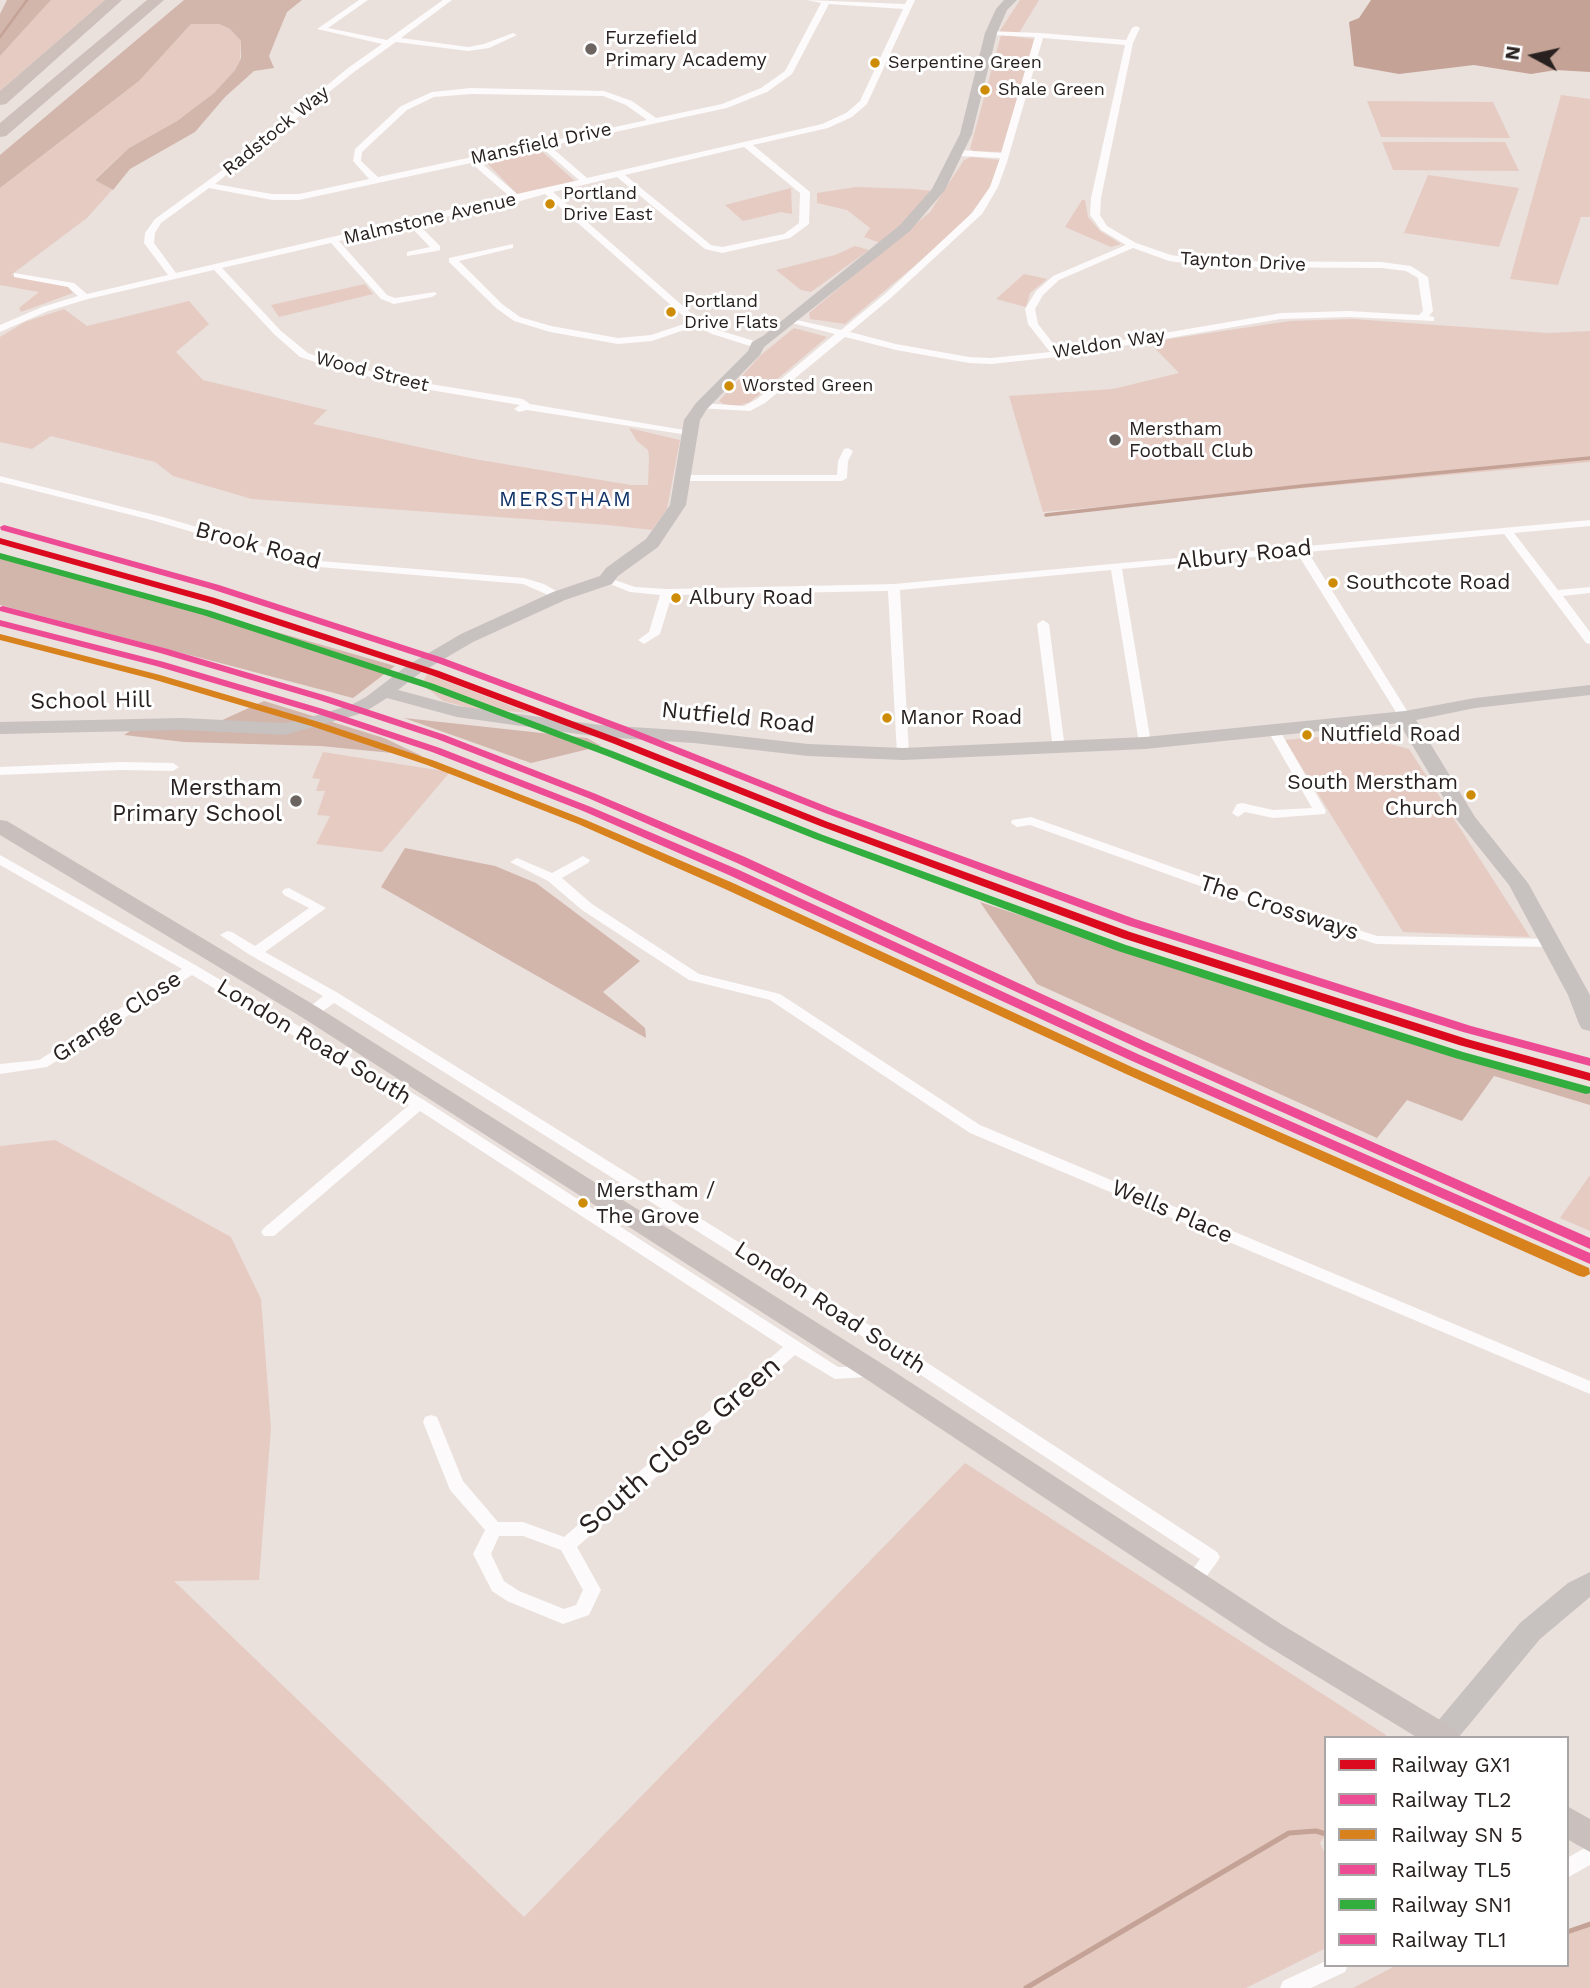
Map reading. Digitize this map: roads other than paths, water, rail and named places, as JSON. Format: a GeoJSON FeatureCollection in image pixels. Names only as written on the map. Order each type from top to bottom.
{"type":"FeatureCollection","features":[{"type":"Feature","properties":{"kind":"highway"},"geometry":{"type":"LineString","coordinates":[[0,100],[114,0]]}},
{"type":"Feature","properties":{"kind":"highway"},"geometry":{"type":"LineString","coordinates":[[0,113],[135,0]]}},
{"type":"Feature","properties":{"kind":"highway"},"geometry":{"type":"LineString","coordinates":[[0,132],[156,0]]}},
{"type":"Feature","properties":{"kind":"main road","name":"London Road South"},"geometry":{"type":"LineString","coordinates":[[0,826],[311,1013],[875,1372],[1192,1583],[1441,1736]]}},
{"type":"Feature","properties":{"kind":"main road"},"geometry":{"type":"LineString","coordinates":[[1569,1822],[1590,1838]]}},
{"type":"Feature","properties":{"kind":"street"},"geometry":{"type":"LineString","coordinates":[[364,0],[321,29],[391,41],[468,48],[486,46],[513,35]]}},
{"type":"Feature","properties":{"kind":"street","name":"Radstock Way"},"geometry":{"type":"LineString","coordinates":[[174,277],[151,248],[148,239],[163,217],[447,0]]}},
{"type":"Feature","properties":{"kind":"street"},"geometry":{"type":"LineString","coordinates":[[811,0],[909,4]]}},
{"type":"Feature","properties":{"kind":"street"},"geometry":{"type":"LineString","coordinates":[[606,580],[612,572],[652,543],[678,505],[692,420],[701,407],[755,352],[757,345],[905,229],[938,190],[959,153],[991,33],[1002,9],[1011,0]]}},
{"type":"Feature","properties":{"kind":"street","name":"Mansfield Drive"},"geometry":{"type":"LineString","coordinates":[[208,185],[285,197],[376,181],[542,143],[724,106],[776,83],[789,72],[826,1]]}},
{"type":"Feature","properties":{"kind":"street","name":"Malmstone Avenue"},"geometry":{"type":"LineString","coordinates":[[0,329],[45,309],[85,297],[825,126],[858,108],[881,68],[909,4]]}},
{"type":"Feature","properties":{"kind":"street","name":"Taynton Drive"},"geometry":{"type":"LineString","coordinates":[[1136,28],[1129,43],[1096,198],[1095,215],[1104,228],[1133,245],[1169,258],[1213,264],[1381,265],[1408,268],[1423,277],[1428,311],[1426,319]]}},
{"type":"Feature","properties":{"kind":"street"},"geometry":{"type":"LineString","coordinates":[[991,33],[1129,43]]}},
{"type":"Feature","properties":{"kind":"street"},"geometry":{"type":"LineString","coordinates":[[701,407],[746,409],[761,401],[841,332],[889,295],[977,214],[994,187],[1005,156],[1040,35]]}},
{"type":"Feature","properties":{"kind":"street"},"geometry":{"type":"LineString","coordinates":[[376,181],[357,161],[358,151],[404,108],[432,95],[471,91],[604,94],[629,103],[654,121]]}},
{"type":"Feature","properties":{"kind":"street"},"geometry":{"type":"LineString","coordinates":[[542,143],[586,182]]}},
{"type":"Feature","properties":{"kind":"street"},"geometry":{"type":"LineString","coordinates":[[620,175],[708,247],[722,250],[787,236],[804,224],[805,192],[747,145]]}},
{"type":"Feature","properties":{"kind":"street"},"geometry":{"type":"LineString","coordinates":[[959,153],[1005,156]]}},
{"type":"Feature","properties":{"kind":"street"},"geometry":{"type":"LineString","coordinates":[[472,159],[517,199]]}},
{"type":"Feature","properties":{"kind":"street"},"geometry":{"type":"LineString","coordinates":[[548,192],[697,323],[715,332],[757,345]]}},
{"type":"Feature","properties":{"kind":"street"},"geometry":{"type":"LineString","coordinates":[[410,254],[437,248],[411,221]]}},
{"type":"Feature","properties":{"kind":"street"},"geometry":{"type":"LineString","coordinates":[[334,240],[384,297],[394,301],[432,295]]}},
{"type":"Feature","properties":{"kind":"street"},"geometry":{"type":"LineString","coordinates":[[1057,354],[1032,324],[1030,309],[1039,293],[1056,278],[1133,245]]}},
{"type":"Feature","properties":{"kind":"street"},"geometry":{"type":"LineString","coordinates":[[510,246],[452,260],[499,306],[517,319],[550,329],[618,341],[652,338],[697,323]]}},
{"type":"Feature","properties":{"kind":"street","name":"Wood Street"},"geometry":{"type":"LineString","coordinates":[[216,268],[278,333],[304,355],[337,366],[478,396],[485,402],[690,434]]}},
{"type":"Feature","properties":{"kind":"street"},"geometry":{"type":"LineString","coordinates":[[17,275],[71,285],[85,297]]}},
{"type":"Feature","properties":{"kind":"street","name":"Weldon Way"},"geometry":{"type":"LineString","coordinates":[[791,320],[896,347],[969,360],[1057,354],[1281,316],[1349,314],[1426,319]]}},
{"type":"Feature","properties":{"kind":"street"},"geometry":{"type":"LineString","coordinates":[[684,478],[842,478],[843,461],[848,451]]}},
{"type":"Feature","properties":{"kind":"street","name":"Brook Road"},"geometry":{"type":"LineString","coordinates":[[0,479],[159,519],[307,563],[524,581],[559,596]]}},
{"type":"Feature","properties":{"kind":"street","name":"Albury Road"},"geometry":{"type":"LineString","coordinates":[[606,580],[634,590],[667,592],[894,587],[1590,523]]}},
{"type":"Feature","properties":{"kind":"street"},"geometry":{"type":"LineString","coordinates":[[1506,530],[1590,640]]}},
{"type":"Feature","properties":{"kind":"street"},"geometry":{"type":"LineString","coordinates":[[1300,549],[1466,820],[1518,883],[1552,943],[1584,991],[1590,1024]]}},
{"type":"Feature","properties":{"kind":"street"},"geometry":{"type":"LineString","coordinates":[[1115,568],[1144,743]]}},
{"type":"Feature","properties":{"kind":"street","name":"School Hill"},"geometry":{"type":"LineString","coordinates":[[0,728],[182,724],[285,729],[325,720],[357,709],[414,668],[467,638],[559,596],[606,580]]}},
{"type":"Feature","properties":{"kind":"street"},"geometry":{"type":"LineString","coordinates":[[894,587],[903,754]]}},
{"type":"Feature","properties":{"kind":"street"},"geometry":{"type":"LineString","coordinates":[[1554,594],[1590,590]]}},
{"type":"Feature","properties":{"kind":"street"},"geometry":{"type":"LineString","coordinates":[[644,640],[654,634],[667,592]]}},
{"type":"Feature","properties":{"kind":"street"},"geometry":{"type":"LineString","coordinates":[[1043,624],[1059,749]]}},
{"type":"Feature","properties":{"kind":"street","name":"Nutfield Road"},"geometry":{"type":"LineString","coordinates":[[384,692],[457,711],[600,731],[694,737],[808,750],[903,754],[1059,749],[1274,731],[1405,718],[1475,703],[1590,690]]}},
{"type":"Feature","properties":{"kind":"street"},"geometry":{"type":"LineString","coordinates":[[1238,813],[1242,807],[1273,814],[1320,811],[1274,731]]}},
{"type":"Feature","properties":{"kind":"street"},"geometry":{"type":"LineString","coordinates":[[0,771],[121,766],[173,767]]}},
{"type":"Feature","properties":{"kind":"street","name":"The Crossways"},"geometry":{"type":"LineString","coordinates":[[1017,823],[1031,821],[1261,903],[1376,940],[1552,943]]}},
{"type":"Feature","properties":{"kind":"street","name":"London Road South"},"geometry":{"type":"LineString","coordinates":[[0,859],[419,1104],[835,1373],[875,1372]]}},
{"type":"Feature","properties":{"kind":"street"},"geometry":{"type":"LineString","coordinates":[[553,878],[583,860]]}},
{"type":"Feature","properties":{"kind":"street","name":"Wells Place"},"geometry":{"type":"LineString","coordinates":[[517,862],[553,878],[587,907],[694,977],[775,997],[975,1129],[1590,1388]]}},
{"type":"Feature","properties":{"kind":"street"},"geometry":{"type":"LineString","coordinates":[[255,951],[319,908],[289,892]]}},
{"type":"Feature","properties":{"kind":"street"},"geometry":{"type":"LineString","coordinates":[[226,935],[333,996]]}},
{"type":"Feature","properties":{"kind":"street","name":"Grange Close"},"geometry":{"type":"LineString","coordinates":[[0,1069],[42,1064],[192,969]]}},
{"type":"Feature","properties":{"kind":"street","name":"London Road South"},"geometry":{"type":"LineString","coordinates":[[311,1013],[333,996],[816,1298],[1211,1557],[1192,1583]]}},
{"type":"Feature","properties":{"kind":"street"},"geometry":{"type":"LineString","coordinates":[[263,1011],[283,997]]}},
{"type":"Feature","properties":{"kind":"street"},"geometry":{"type":"LineString","coordinates":[[269,1232],[419,1104]]}},
{"type":"Feature","properties":{"kind":"street","name":"South Close Green"},"geometry":{"type":"LineString","coordinates":[[567,1545],[794,1347]]}},
{"type":"Feature","properties":{"kind":"street"},"geometry":{"type":"LineString","coordinates":[[431,1422],[456,1485],[494,1529]]}},
{"type":"Feature","properties":{"kind":"street","name":"South Close Green"},"geometry":{"type":"LineString","coordinates":[[494,1529],[523,1529],[567,1545],[592,1590],[583,1610],[563,1617],[513,1596],[498,1586],[482,1554],[494,1529]]}},
{"type":"Feature","properties":{"kind":"street"},"geometry":{"type":"LineString","coordinates":[[1444,1736],[1530,1631],[1577,1591],[1590,1584]]}},
{"type":"Feature","properties":{"kind":"street"},"geometry":{"type":"LineString","coordinates":[[1569,1868],[1590,1854]]}},
{"type":"Feature","properties":{"kind":"street"},"geometry":{"type":"LineString","coordinates":[[1290,1988],[1334,1967]]}},
{"type":"Feature","properties":{"kind":"waterway"},"geometry":{"type":"LineString","coordinates":[[0,37],[27,0]]}},
{"type":"Feature","properties":{"kind":"waterway"},"geometry":{"type":"LineString","coordinates":[[1046,515],[1302,486],[1590,458]]}},
{"type":"Feature","properties":{"kind":"waterway"},"geometry":{"type":"LineString","coordinates":[[1026,1988],[1289,1833],[1316,1831],[1324,1833]]}},
{"type":"Feature","properties":{"kind":"waterway"},"geometry":{"type":"LineString","coordinates":[[1569,1931],[1590,1924]]}},
{"type":"Feature","properties":{"kind":"rail line","name":"TL1"},"geometry":{"type":"LineString","coordinates":[[4,528],[215,587],[439,660],[621,728],[829,811],[1131,922],[1467,1029],[1590,1062]]}},
{"type":"Feature","properties":{"kind":"rail line","name":"GX1"},"geometry":{"type":"LineString","coordinates":[[0,541],[211,600],[435,673],[616,741],[824,824],[1126,935],[1463,1042],[1590,1077]]}},
{"type":"Feature","properties":{"kind":"rail line","name":"SN1"},"geometry":{"type":"LineString","coordinates":[[0,556],[207,613],[430,686],[611,754],[819,837],[1122,948],[1459,1055],[1586,1090]]}},
{"type":"Feature","properties":{"kind":"rail line","name":"TL5"},"geometry":{"type":"LineString","coordinates":[[3,609],[164,651],[323,698],[441,737],[592,796],[741,860],[1142,1045],[1590,1244]]}},
{"type":"Feature","properties":{"kind":"rail line","name":"TL2"},"geometry":{"type":"LineString","coordinates":[[0,623],[160,664],[319,711],[436,750],[587,809],[735,873],[1136,1058],[1590,1259]]}},
{"type":"Feature","properties":{"kind":"place","name":"Furzefield Primary Academy"},"geometry":{"type":"Point","coordinates":[591,49]}},
{"type":"Feature","properties":{"kind":"place","name":"Serpentine Green"},"geometry":{"type":"Point","coordinates":[875,63]}},
{"type":"Feature","properties":{"kind":"place","name":"Shale Green"},"geometry":{"type":"Point","coordinates":[985,90]}},
{"type":"Feature","properties":{"kind":"place","name":"Portland Drive East"},"geometry":{"type":"Point","coordinates":[550,204]}},
{"type":"Feature","properties":{"kind":"place","name":"Portland Drive Flats"},"geometry":{"type":"Point","coordinates":[671,312]}},
{"type":"Feature","properties":{"kind":"place","name":"Worsted Green"},"geometry":{"type":"Point","coordinates":[729,386]}},
{"type":"Feature","properties":{"kind":"place","name":"Merstham Football Club"},"geometry":{"type":"Point","coordinates":[1115,440]}},
{"type":"Feature","properties":{"kind":"place","name":"Southcote Road"},"geometry":{"type":"Point","coordinates":[1333,583]}},
{"type":"Feature","properties":{"kind":"place","name":"Albury Road"},"geometry":{"type":"Point","coordinates":[676,598]}},
{"type":"Feature","properties":{"kind":"place","name":"Manor Road"},"geometry":{"type":"Point","coordinates":[887,718]}},
{"type":"Feature","properties":{"kind":"place","name":"Nutfield Road"},"geometry":{"type":"Point","coordinates":[1307,735]}},
{"type":"Feature","properties":{"kind":"place","name":"South Merstham Church"},"geometry":{"type":"Point","coordinates":[1471,795]}},
{"type":"Feature","properties":{"kind":"place","name":"Merstham Primary School"},"geometry":{"type":"Point","coordinates":[296,801]}},
{"type":"Feature","properties":{"kind":"place","name":"Merstham / The Grove"},"geometry":{"type":"Point","coordinates":[583,1203]}},
{"type":"Feature","properties":{"kind":"district","name":"MERSTHAM"},"geometry":{"type":"Point","coordinates":[566,500]}}]}
